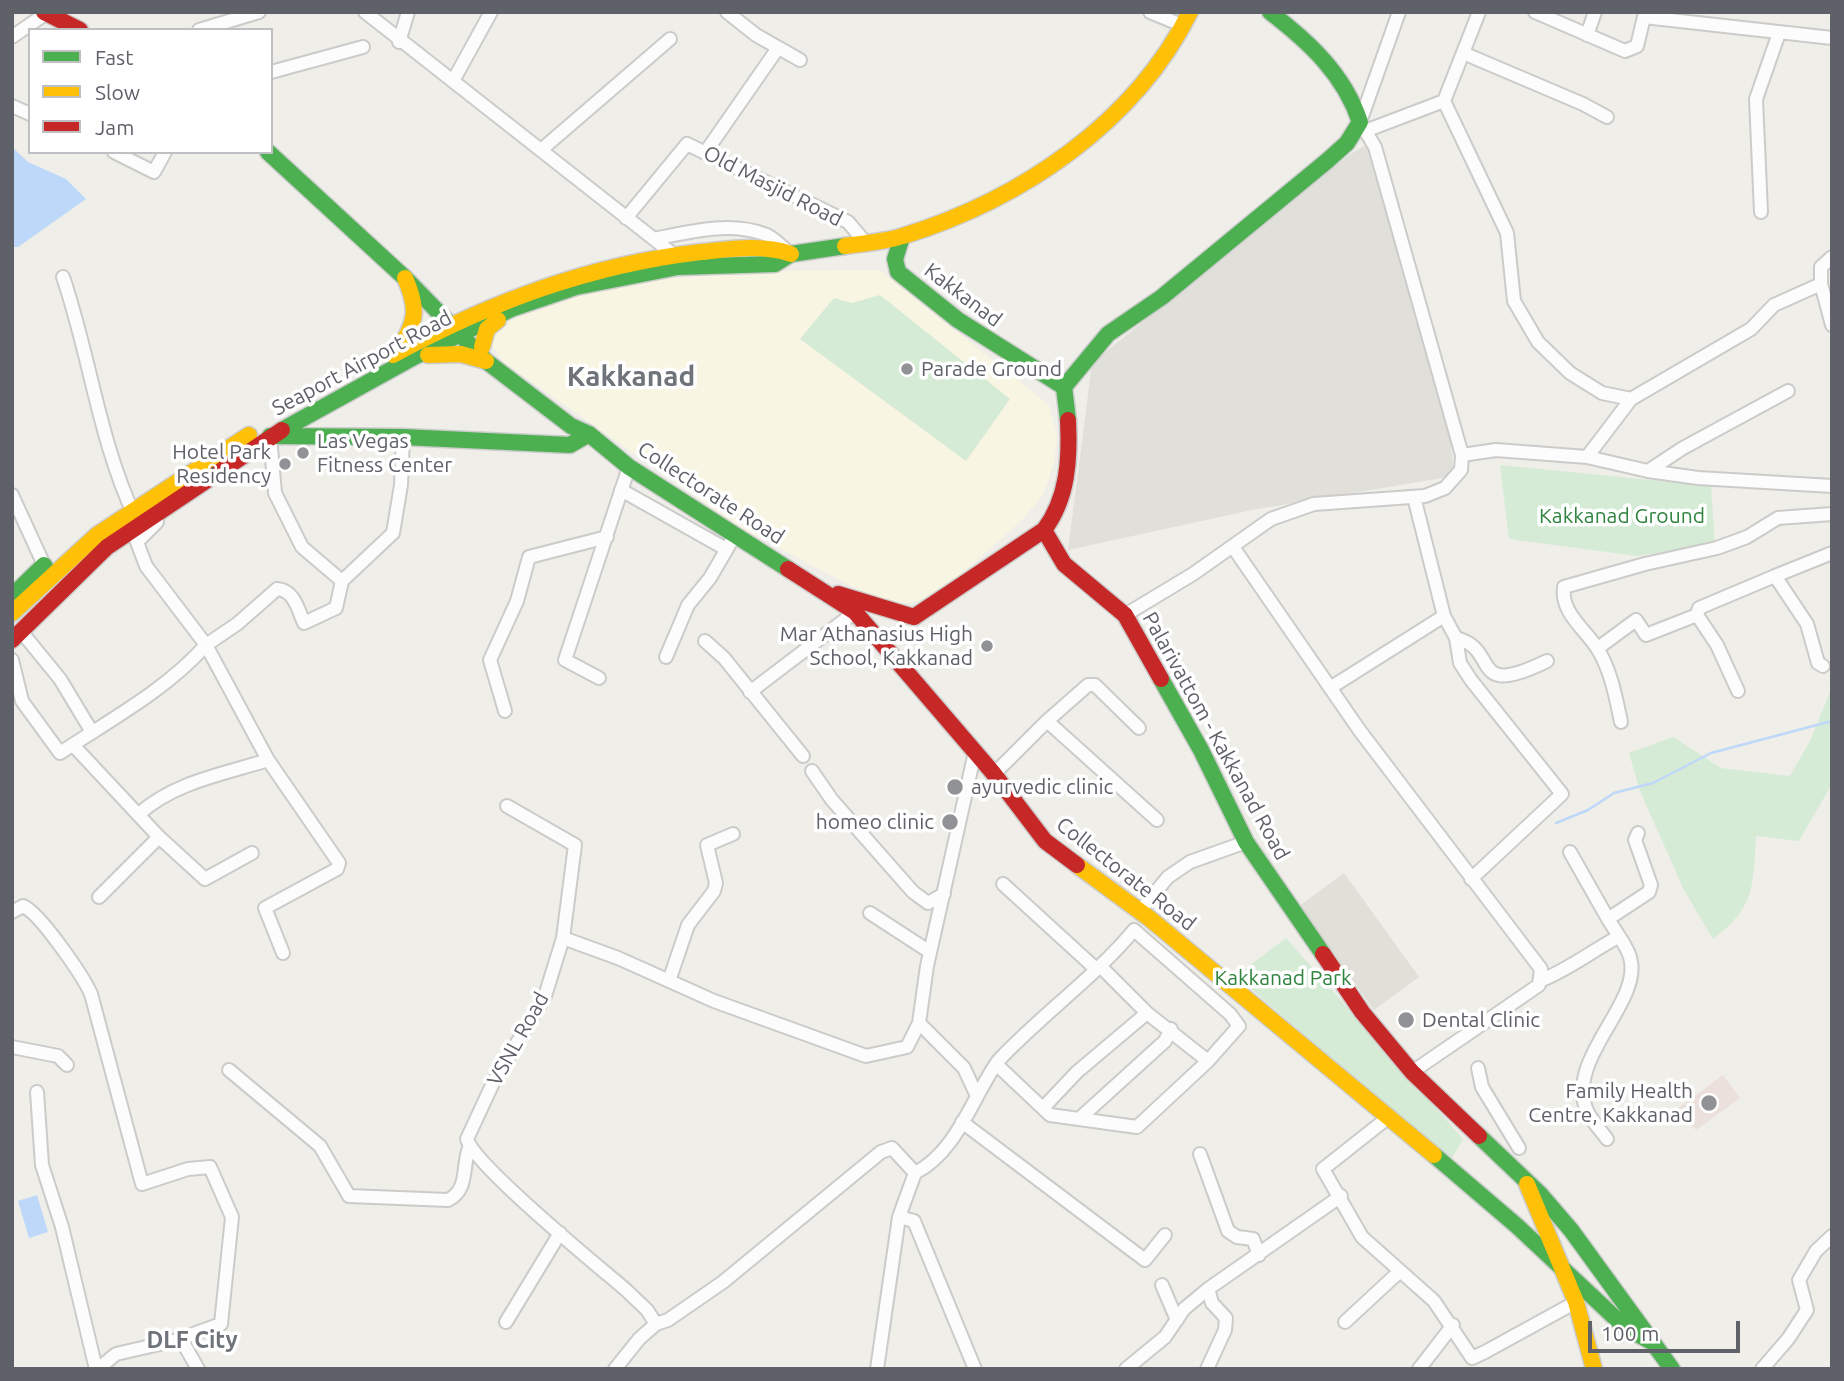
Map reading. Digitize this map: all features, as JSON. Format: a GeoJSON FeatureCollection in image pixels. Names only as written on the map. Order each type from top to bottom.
{"type":"FeatureCollection","features":[{"type":"Feature","properties":{"kind":"main road"},"geometry":{"type":"LineString","coordinates":[[825,590],[914,617],[1044,530],[1052,521],[1066,477],[1069,432],[1064,387],[1108,334],[1162,297],[1327,162],[1362,126],[1355,103],[1332,70],[1307,42],[1270,12]]}},
{"type":"Feature","properties":{"kind":"main road"},"geometry":{"type":"LineString","coordinates":[[47,13],[76,28]]}},
{"type":"Feature","properties":{"kind":"main road","name":"Seaport Airport Road"},"geometry":{"type":"LineString","coordinates":[[458,327],[576,287],[614,279],[678,267],[775,264],[791,254],[902,237],[997,196],[1038,174],[1096,134],[1141,85],[1187,19]]}},
{"type":"Feature","properties":{"kind":"main road"},"geometry":{"type":"LineString","coordinates":[[270,154],[458,327]]}},
{"type":"Feature","properties":{"kind":"main road","name":"Kakkanad"},"geometry":{"type":"LineString","coordinates":[[902,237],[895,259],[898,272],[1000,348],[1064,387]]}},
{"type":"Feature","properties":{"kind":"main road","name":"Seaport Airport Road"},"geometry":{"type":"LineString","coordinates":[[16,635],[135,517],[250,435],[406,355],[519,292],[567,276],[673,254],[775,248],[791,254]]}},
{"type":"Feature","properties":{"kind":"main road"},"geometry":{"type":"LineString","coordinates":[[405,278],[417,304],[406,355],[484,354],[487,329],[511,309]]}},
{"type":"Feature","properties":{"kind":"main road","name":"Collectorate Road"},"geometry":{"type":"LineString","coordinates":[[458,327],[484,354],[575,420],[586,435],[629,467],[825,590],[855,612],[994,774],[1045,841],[1140,911],[1390,1116],[1626,1328],[1650,1341]]}},
{"type":"Feature","properties":{"kind":"main road","name":"Seaport Airport Road"},"geometry":{"type":"LineString","coordinates":[[12,613],[47,570],[97,535],[178,499],[270,436],[406,355]]}},
{"type":"Feature","properties":{"kind":"main road"},"geometry":{"type":"LineString","coordinates":[[270,436],[402,437],[570,445],[586,435]]}},
{"type":"Feature","properties":{"kind":"main road","name":"Palarivattom - Kakkanad Road"},"geometry":{"type":"LineString","coordinates":[[1044,530],[1064,564],[1125,615],[1201,750],[1246,842],[1362,1012],[1412,1072],[1525,1177],[1571,1230],[1672,1369]]}},
{"type":"Feature","properties":{"kind":"main road"},"geometry":{"type":"LineString","coordinates":[[12,596],[47,570]]}},
{"type":"Feature","properties":{"kind":"main road"},"geometry":{"type":"LineString","coordinates":[[1525,1177],[1576,1302],[1594,1369]]}},
{"type":"Feature","properties":{"kind":"street"},"geometry":{"type":"LineString","coordinates":[[207,28],[259,12]]}},
{"type":"Feature","properties":{"kind":"street"},"geometry":{"type":"LineString","coordinates":[[365,12],[399,42],[453,81],[673,254]]}},
{"type":"Feature","properties":{"kind":"street"},"geometry":{"type":"LineString","coordinates":[[399,42],[408,12]]}},
{"type":"Feature","properties":{"kind":"street"},"geometry":{"type":"LineString","coordinates":[[453,81],[491,12]]}},
{"type":"Feature","properties":{"kind":"street"},"geometry":{"type":"LineString","coordinates":[[727,12],[800,60]]}},
{"type":"Feature","properties":{"kind":"street"},"geometry":{"type":"LineString","coordinates":[[1150,12],[1187,19]]}},
{"type":"Feature","properties":{"kind":"street"},"geometry":{"type":"LineString","coordinates":[[1125,615],[1233,547],[1271,519],[1314,504],[1413,497],[1445,488],[1461,470],[1462,455],[1375,147],[1362,126],[1399,12]]}},
{"type":"Feature","properties":{"kind":"street"},"geometry":{"type":"LineString","coordinates":[[1479,12],[1444,100],[1507,233],[1514,301],[1538,342],[1570,373],[1602,393],[1631,399]]}},
{"type":"Feature","properties":{"kind":"street"},"geometry":{"type":"LineString","coordinates":[[1535,12],[1629,51],[1637,46],[1644,15],[1832,38]]}},
{"type":"Feature","properties":{"kind":"street"},"geometry":{"type":"LineString","coordinates":[[1587,35],[1595,12]]}},
{"type":"Feature","properties":{"kind":"street"},"geometry":{"type":"LineString","coordinates":[[12,37],[47,13]]}},
{"type":"Feature","properties":{"kind":"street"},"geometry":{"type":"LineString","coordinates":[[1761,212],[1756,99],[1779,33]]}},
{"type":"Feature","properties":{"kind":"street"},"geometry":{"type":"LineString","coordinates":[[541,150],[670,39]]}},
{"type":"Feature","properties":{"kind":"street"},"geometry":{"type":"LineString","coordinates":[[273,71],[363,47]]}},
{"type":"Feature","properties":{"kind":"street"},"geometry":{"type":"LineString","coordinates":[[705,153],[778,48]]}},
{"type":"Feature","properties":{"kind":"street"},"geometry":{"type":"LineString","coordinates":[[1463,53],[1607,117]]}},
{"type":"Feature","properties":{"kind":"street"},"geometry":{"type":"LineString","coordinates":[[1362,126],[1444,100]]}},
{"type":"Feature","properties":{"kind":"street"},"geometry":{"type":"LineString","coordinates":[[12,106],[28,113]]}},
{"type":"Feature","properties":{"kind":"street","name":"Old Masjid Road"},"geometry":{"type":"LineString","coordinates":[[626,218],[687,144],[848,222],[865,242]]}},
{"type":"Feature","properties":{"kind":"street"},"geometry":{"type":"LineString","coordinates":[[118,154],[154,172],[164,154]]}},
{"type":"Feature","properties":{"kind":"street"},"geometry":{"type":"LineString","coordinates":[[654,239],[715,228],[749,230],[767,234],[791,254]]}},
{"type":"Feature","properties":{"kind":"street"},"geometry":{"type":"LineString","coordinates":[[1832,257],[1821,267],[1821,284],[1832,325]]}},
{"type":"Feature","properties":{"kind":"street"},"geometry":{"type":"LineString","coordinates":[[63,277],[79,322],[110,448],[135,517]]}},
{"type":"Feature","properties":{"kind":"street"},"geometry":{"type":"LineString","coordinates":[[1587,457],[1631,399],[1751,329],[1774,305],[1821,284]]}},
{"type":"Feature","properties":{"kind":"street"},"geometry":{"type":"LineString","coordinates":[[1648,471],[1683,448],[1788,391]]}},
{"type":"Feature","properties":{"kind":"street"},"geometry":{"type":"LineString","coordinates":[[270,436],[275,493],[280,504],[302,547],[342,581]]}},
{"type":"Feature","properties":{"kind":"street"},"geometry":{"type":"LineString","coordinates":[[12,660],[22,701],[60,753],[151,694],[206,645],[237,624],[277,589],[287,590],[292,595],[304,623],[328,613],[339,602],[342,581],[393,533],[401,485],[402,437]]}},
{"type":"Feature","properties":{"kind":"street"},"geometry":{"type":"LineString","coordinates":[[1462,455],[1496,450],[1587,457],[1648,471],[1699,478],[1832,485]]}},
{"type":"Feature","properties":{"kind":"street"},"geometry":{"type":"LineString","coordinates":[[599,678],[565,660],[629,467]]}},
{"type":"Feature","properties":{"kind":"street"},"geometry":{"type":"LineString","coordinates":[[621,490],[726,550]]}},
{"type":"Feature","properties":{"kind":"street"},"geometry":{"type":"LineString","coordinates":[[12,495],[47,570]]}},
{"type":"Feature","properties":{"kind":"street"},"geometry":{"type":"LineString","coordinates":[[1413,497],[1444,615],[1456,638],[1460,663],[1562,794],[1471,879]]}},
{"type":"Feature","properties":{"kind":"street"},"geometry":{"type":"LineString","coordinates":[[178,499],[137,542],[146,566],[206,645],[268,760],[340,865],[265,908],[283,953]]}},
{"type":"Feature","properties":{"kind":"street"},"geometry":{"type":"LineString","coordinates":[[1621,722],[1608,670],[1598,649],[1564,603],[1564,587],[1645,564],[1717,548],[1747,537],[1778,518],[1832,514]]}},
{"type":"Feature","properties":{"kind":"street"},"geometry":{"type":"LineString","coordinates":[[666,657],[688,605],[710,578],[735,535]]}},
{"type":"Feature","properties":{"kind":"street"},"geometry":{"type":"LineString","coordinates":[[505,711],[490,660],[517,601],[529,557],[607,537]]}},
{"type":"Feature","properties":{"kind":"street"},"geometry":{"type":"LineString","coordinates":[[1233,547],[1330,688],[1471,879],[1537,963],[1542,980]]}},
{"type":"Feature","properties":{"kind":"street"},"geometry":{"type":"LineString","coordinates":[[1738,691],[1717,645],[1697,615],[1699,608],[1832,554]]}},
{"type":"Feature","properties":{"kind":"street"},"geometry":{"type":"LineString","coordinates":[[1774,576],[1807,624],[1818,663],[1823,666]]}},
{"type":"Feature","properties":{"kind":"street"},"geometry":{"type":"LineString","coordinates":[[750,692],[855,612]]}},
{"type":"Feature","properties":{"kind":"street"},"geometry":{"type":"LineString","coordinates":[[1330,688],[1444,615]]}},
{"type":"Feature","properties":{"kind":"street"},"geometry":{"type":"LineString","coordinates":[[1598,649],[1636,620],[1646,635],[1697,615]]}},
{"type":"Feature","properties":{"kind":"street"},"geometry":{"type":"LineString","coordinates":[[16,635],[60,679],[92,732]]}},
{"type":"Feature","properties":{"kind":"street"},"geometry":{"type":"LineString","coordinates":[[1456,638],[1465,640],[1496,675],[1509,677],[1547,661]]}},
{"type":"Feature","properties":{"kind":"street"},"geometry":{"type":"LineString","coordinates":[[705,641],[716,648],[803,756]]}},
{"type":"Feature","properties":{"kind":"street"},"geometry":{"type":"LineString","coordinates":[[994,774],[1088,685],[1094,685],[1139,728]]}},
{"type":"Feature","properties":{"kind":"street"},"geometry":{"type":"LineString","coordinates":[[1047,721],[1157,820]]}},
{"type":"Feature","properties":{"kind":"street"},"geometry":{"type":"LineString","coordinates":[[73,745],[159,837],[205,879],[252,853]]}},
{"type":"Feature","properties":{"kind":"street"},"geometry":{"type":"LineString","coordinates":[[563,938],[618,958],[714,1001],[866,1056],[907,1046],[919,1023],[930,952],[975,752]]}},
{"type":"Feature","properties":{"kind":"street"},"geometry":{"type":"LineString","coordinates":[[139,814],[150,804],[182,786],[268,760]]}},
{"type":"Feature","properties":{"kind":"street"},"geometry":{"type":"LineString","coordinates":[[811,771],[832,800],[914,892],[928,903],[944,894]]}},
{"type":"Feature","properties":{"kind":"street","name":"VSNL Road"},"geometry":{"type":"LineString","coordinates":[[229,1070],[320,1146],[349,1196],[447,1200],[460,1190],[469,1148],[468,1130],[545,996],[563,938],[575,845],[507,806]]}},
{"type":"Feature","properties":{"kind":"street"},"geometry":{"type":"LineString","coordinates":[[1608,919],[1649,892],[1651,885],[1635,840],[1639,833]]}},
{"type":"Feature","properties":{"kind":"street"},"geometry":{"type":"LineString","coordinates":[[669,981],[688,925],[715,891],[716,883],[707,845],[733,834]]}},
{"type":"Feature","properties":{"kind":"street"},"geometry":{"type":"LineString","coordinates":[[99,897],[159,837]]}},
{"type":"Feature","properties":{"kind":"street"},"geometry":{"type":"LineString","coordinates":[[1140,911],[1168,877],[1190,862],[1246,842]]}},
{"type":"Feature","properties":{"kind":"street"},"geometry":{"type":"LineString","coordinates":[[1570,852],[1630,958],[1630,977],[1620,1007],[1599,1041],[1584,1074],[1587,1110],[1607,1139]]}},
{"type":"Feature","properties":{"kind":"street"},"geometry":{"type":"LineString","coordinates":[[1003,884],[1147,1013],[1171,1029],[1208,1061]]}},
{"type":"Feature","properties":{"kind":"street"},"geometry":{"type":"LineString","coordinates":[[12,912],[23,906],[36,914],[83,977],[91,994],[142,1184],[188,1170],[210,1167],[232,1217],[223,1321],[215,1328],[116,1354],[97,1369],[62,1227],[42,1165],[37,1092]]}},
{"type":"Feature","properties":{"kind":"street"},"geometry":{"type":"LineString","coordinates":[[870,913],[930,952]]}},
{"type":"Feature","properties":{"kind":"street"},"geometry":{"type":"LineString","coordinates":[[877,1369],[899,1217],[915,1174],[929,1166],[962,1122],[996,1064],[1018,1040],[1098,968],[1134,930],[1238,1021],[1239,1028],[1208,1061],[1137,1127],[1050,1115],[996,1064]]}},
{"type":"Feature","properties":{"kind":"street"},"geometry":{"type":"LineString","coordinates":[[1412,1072],[1531,992],[1542,980],[1566,970],[1582,956],[1618,937]]}},
{"type":"Feature","properties":{"kind":"street"},"geometry":{"type":"LineString","coordinates":[[1043,1108],[1077,1072],[1147,1013]]}},
{"type":"Feature","properties":{"kind":"street"},"geometry":{"type":"LineString","coordinates":[[919,1023],[964,1069],[976,1094]]}},
{"type":"Feature","properties":{"kind":"street"},"geometry":{"type":"LineString","coordinates":[[1079,1119],[1165,1041],[1171,1029]]}},
{"type":"Feature","properties":{"kind":"street"},"geometry":{"type":"LineString","coordinates":[[12,1047],[58,1056],[67,1065]]}},
{"type":"Feature","properties":{"kind":"street"},"geometry":{"type":"LineString","coordinates":[[1478,1068],[1482,1087],[1524,1144],[1504,1159]]}},
{"type":"Feature","properties":{"kind":"street"},"geometry":{"type":"LineString","coordinates":[[1390,1116],[1323,1168],[1362,1237],[1434,1301],[1453,1325],[1472,1358],[1576,1302]]}},
{"type":"Feature","properties":{"kind":"street"},"geometry":{"type":"LineString","coordinates":[[962,1122],[1144,1260],[1165,1235]]}},
{"type":"Feature","properties":{"kind":"street"},"geometry":{"type":"LineString","coordinates":[[469,1148],[647,1310],[656,1325]]}},
{"type":"Feature","properties":{"kind":"street"},"geometry":{"type":"LineString","coordinates":[[615,1369],[639,1339],[656,1325],[668,1321],[723,1282],[881,1152],[892,1148],[915,1174]]}},
{"type":"Feature","properties":{"kind":"street"},"geometry":{"type":"LineString","coordinates":[[1200,1154],[1228,1231],[1237,1237],[1253,1239],[1259,1255]]}},
{"type":"Feature","properties":{"kind":"street"},"geometry":{"type":"LineString","coordinates":[[1126,1369],[1165,1337],[1184,1309],[1208,1289],[1341,1196]]}},
{"type":"Feature","properties":{"kind":"street"},"geometry":{"type":"LineString","coordinates":[[899,1217],[914,1221],[975,1369]]}},
{"type":"Feature","properties":{"kind":"street"},"geometry":{"type":"LineString","coordinates":[[506,1322],[560,1233]]}},
{"type":"Feature","properties":{"kind":"street"},"geometry":{"type":"LineString","coordinates":[[1762,1369],[1788,1339],[1807,1310],[1799,1279],[1816,1251],[1832,1236]]}},
{"type":"Feature","properties":{"kind":"street"},"geometry":{"type":"LineString","coordinates":[[1345,1322],[1399,1272]]}},
{"type":"Feature","properties":{"kind":"street"},"geometry":{"type":"LineString","coordinates":[[1162,1285],[1177,1320]]}},
{"type":"Feature","properties":{"kind":"street"},"geometry":{"type":"LineString","coordinates":[[1207,1369],[1225,1330],[1226,1318],[1212,1303],[1208,1289]]}},
{"type":"Feature","properties":{"kind":"street"},"geometry":{"type":"LineString","coordinates":[[1419,1369],[1453,1325]]}},
{"type":"Feature","properties":{"kind":"street"},"geometry":{"type":"LineString","coordinates":[[181,1339],[198,1369]]}},
{"type":"Feature","properties":{"kind":"shaded area"},"geometry":{"type":"Polygon","coordinates":[[[1366,145],[1449,425],[1454,476],[1252,510],[1068,550],[1092,363],[1349,155],[1366,145]]]}},
{"type":"Feature","properties":{"kind":"shaded area"},"geometry":{"type":"Polygon","coordinates":[[[880,270],[1049,405],[1057,436],[1054,463],[1043,495],[1021,521],[949,585],[919,601],[896,604],[855,588],[739,527],[503,362],[488,339],[501,323],[600,288],[662,279],[775,271],[880,270]]]}},
{"type":"Feature","properties":{"kind":"shaded area"},"geometry":{"type":"Polygon","coordinates":[[[1344,873],[1419,977],[1374,1010],[1299,906],[1344,873]]]}},
{"type":"Feature","properties":{"kind":"shaded area","name":"Family Health Centre, Kakkanad"},"geometry":{"type":"Polygon","coordinates":[[[1723,1075],[1740,1098],[1696,1130],[1678,1108],[1723,1075]]]}},
{"type":"Feature","properties":{"kind":"green space","name":"Parade Ground"},"geometry":{"type":"Polygon","coordinates":[[[880,295],[1010,399],[966,461],[800,339],[834,298],[852,303],[880,295]]]}},
{"type":"Feature","properties":{"kind":"green space","name":"Kakkanad Ground"},"geometry":{"type":"Polygon","coordinates":[[[1500,465],[1711,486],[1715,545],[1637,556],[1509,539],[1500,465]]]}},
{"type":"Feature","properties":{"kind":"green space"},"geometry":{"type":"Polygon","coordinates":[[[1832,687],[1832,784],[1799,841],[1756,836],[1750,894],[1737,916],[1713,939],[1684,890],[1640,791],[1629,753],[1673,737],[1721,768],[1790,776],[1810,741],[1832,687]]]}},
{"type":"Feature","properties":{"kind":"green space","name":"Kakkanad Park"},"geometry":{"type":"Polygon","coordinates":[[[1286,938],[1463,1139],[1450,1161],[1236,976],[1286,938]]]}},
{"type":"Feature","properties":{"kind":"water"},"geometry":{"type":"Polygon","coordinates":[[[12,147],[28,162],[66,179],[86,199],[18,247],[12,247],[12,147]]]}},
{"type":"Feature","properties":{"kind":"water"},"geometry":{"type":"Polygon","coordinates":[[[37,1195],[48,1232],[29,1238],[18,1201],[37,1195]]]}},
{"type":"Feature","properties":{"kind":"waterway"},"geometry":{"type":"LineString","coordinates":[[1556,823],[1588,810],[1614,793],[1653,783],[1711,753],[1832,721]]}},
{"type":"Feature","properties":{"kind":"traffic: fast"},"geometry":{"type":"LineString","coordinates":[[1068,420],[1064,387],[1108,334],[1162,297],[1327,161],[1347,143],[1360,122],[1345,89],[1324,60],[1270,12]]}},
{"type":"Feature","properties":{"kind":"traffic: fast"},"geometry":{"type":"LineString","coordinates":[[270,154],[405,278],[486,361],[571,426],[589,434],[629,467],[788,569]]}},
{"type":"Feature","properties":{"kind":"traffic: fast"},"geometry":{"type":"LineString","coordinates":[[902,237],[895,259],[898,272],[958,320],[1064,387]]}},
{"type":"Feature","properties":{"kind":"traffic: fast"},"geometry":{"type":"LineString","coordinates":[[282,430],[414,357],[511,309],[576,287],[678,267],[775,264],[791,254],[845,246]]}},
{"type":"Feature","properties":{"kind":"traffic: fast"},"geometry":{"type":"LineString","coordinates":[[270,436],[403,437],[570,445],[589,434]]}},
{"type":"Feature","properties":{"kind":"traffic: fast"},"geometry":{"type":"LineString","coordinates":[[12,596],[44,565],[50,576]]}},
{"type":"Feature","properties":{"kind":"traffic: fast"},"geometry":{"type":"LineString","coordinates":[[1161,679],[1201,750],[1246,842],[1323,954]]}},
{"type":"Feature","properties":{"kind":"traffic: fast"},"geometry":{"type":"LineString","coordinates":[[1479,1136],[1540,1194],[1571,1230],[1672,1369]]}},
{"type":"Feature","properties":{"kind":"traffic: fast"},"geometry":{"type":"LineString","coordinates":[[1434,1155],[1517,1226],[1626,1328],[1650,1341]]}},
{"type":"Feature","properties":{"kind":"traffic: slow"},"geometry":{"type":"LineString","coordinates":[[845,246],[896,238],[947,221],[989,202],[1069,153],[1105,123],[1138,89],[1166,52],[1190,12]]}},
{"type":"Feature","properties":{"kind":"traffic: slow"},"geometry":{"type":"LineString","coordinates":[[393,355],[467,318],[542,288],[619,266],[735,249],[758,248],[791,254]]}},
{"type":"Feature","properties":{"kind":"traffic: slow"},"geometry":{"type":"LineString","coordinates":[[398,352],[414,316],[413,300],[405,278]]}},
{"type":"Feature","properties":{"kind":"traffic: slow"},"geometry":{"type":"LineString","coordinates":[[482,347],[487,329],[498,320]]}},
{"type":"Feature","properties":{"kind":"traffic: slow"},"geometry":{"type":"LineString","coordinates":[[428,355],[461,354],[486,361]]}},
{"type":"Feature","properties":{"kind":"traffic: slow"},"geometry":{"type":"LineString","coordinates":[[12,613],[97,535],[249,435]]}},
{"type":"Feature","properties":{"kind":"traffic: slow"},"geometry":{"type":"LineString","coordinates":[[1077,865],[1149,918],[1434,1155]]}},
{"type":"Feature","properties":{"kind":"traffic: slow"},"geometry":{"type":"LineString","coordinates":[[1527,1184],[1576,1302],[1594,1369]]}},
{"type":"Feature","properties":{"kind":"traffic: jam"},"geometry":{"type":"LineString","coordinates":[[44,12],[76,28]]}},
{"type":"Feature","properties":{"kind":"traffic: jam"},"geometry":{"type":"LineString","coordinates":[[1068,420],[1066,478],[1058,505],[1044,530],[1064,564],[1125,615],[1161,679]]}},
{"type":"Feature","properties":{"kind":"traffic: jam"},"geometry":{"type":"LineString","coordinates":[[12,640],[107,547],[282,430]]}},
{"type":"Feature","properties":{"kind":"traffic: jam"},"geometry":{"type":"LineString","coordinates":[[838,594],[914,617],[1044,530]]}},
{"type":"Feature","properties":{"kind":"traffic: jam"},"geometry":{"type":"LineString","coordinates":[[788,569],[855,612],[994,774],[1045,841],[1077,865]]}},
{"type":"Feature","properties":{"kind":"traffic: jam"},"geometry":{"type":"LineString","coordinates":[[1323,954],[1362,1012],[1412,1072],[1479,1136]]}},
{"type":"Feature","properties":{"kind":"place","name":"Parade Ground"},"geometry":{"type":"Point","coordinates":[907,369]}},
{"type":"Feature","properties":{"kind":"place","name":"Las Vegas Fitness Center"},"geometry":{"type":"Point","coordinates":[303,453]}},
{"type":"Feature","properties":{"kind":"place","name":"Hotel Park Residency"},"geometry":{"type":"Point","coordinates":[285,464]}},
{"type":"Feature","properties":{"kind":"place","name":"Mar Athanasius High School, Kakkanad"},"geometry":{"type":"Point","coordinates":[987,646]}},
{"type":"Feature","properties":{"kind":"place","name":"ayurvedic clinic"},"geometry":{"type":"Point","coordinates":[955,787]}},
{"type":"Feature","properties":{"kind":"place","name":"homeo clinic"},"geometry":{"type":"Point","coordinates":[950,822]}},
{"type":"Feature","properties":{"kind":"place","name":"Dental Clinic"},"geometry":{"type":"Point","coordinates":[1406,1020]}},
{"type":"Feature","properties":{"kind":"place","name":"Family Health Centre, Kakkanad"},"geometry":{"type":"Point","coordinates":[1709,1103]}},
{"type":"Feature","properties":{"kind":"district","name":"Kakkanad"},"geometry":{"type":"Point","coordinates":[631,377]}},
{"type":"Feature","properties":{"kind":"district","name":"DLF City"},"geometry":{"type":"Point","coordinates":[192,1340]}}]}
